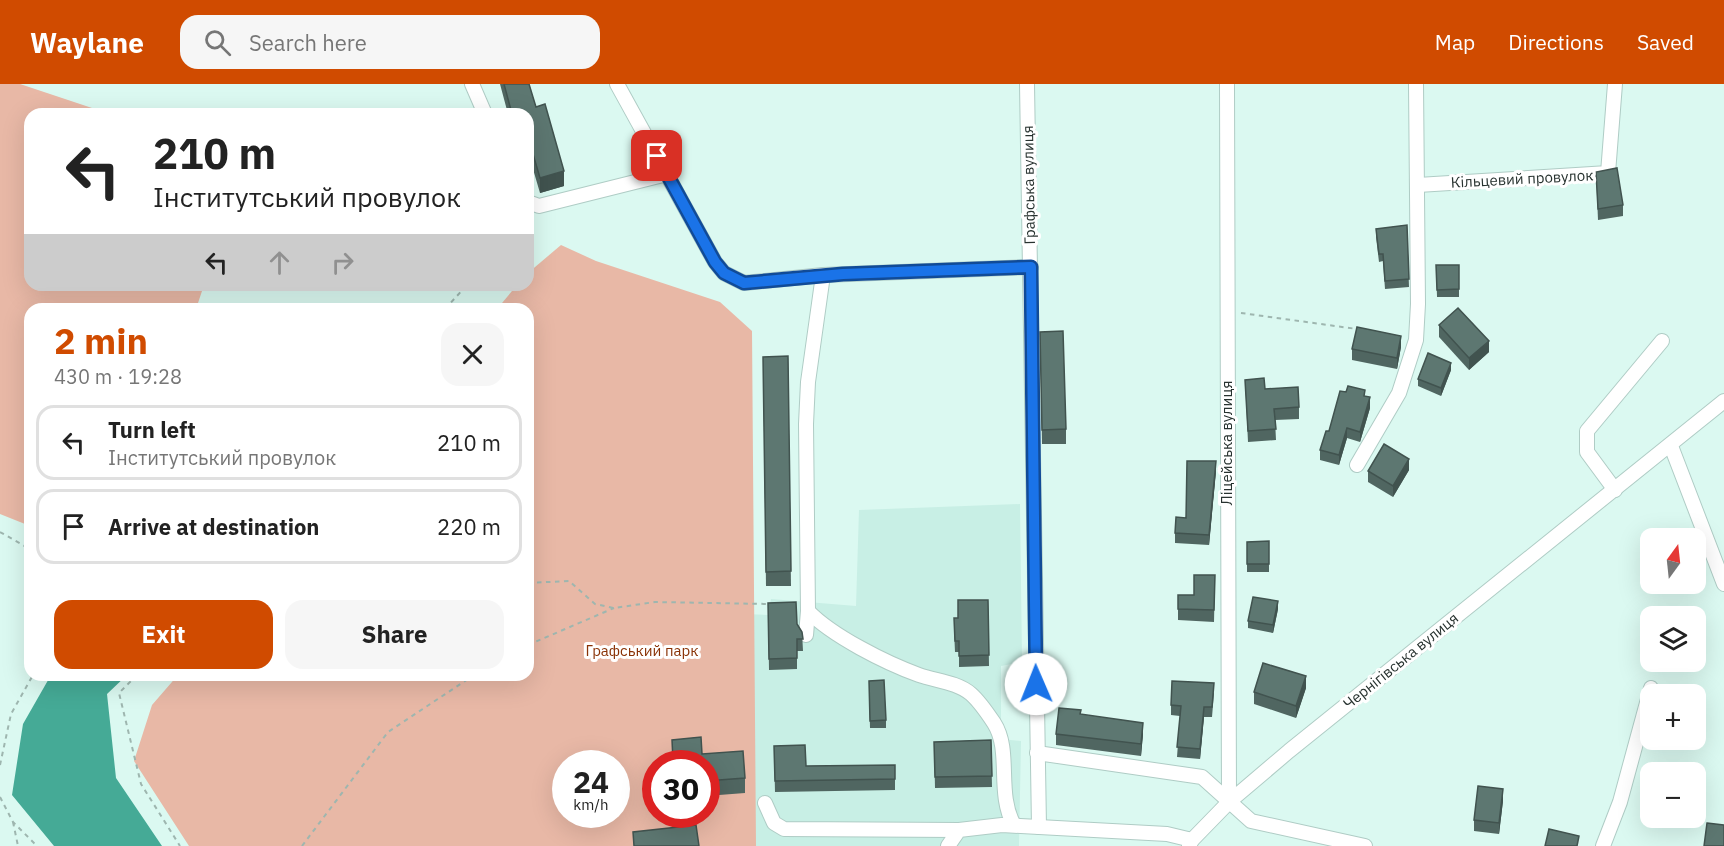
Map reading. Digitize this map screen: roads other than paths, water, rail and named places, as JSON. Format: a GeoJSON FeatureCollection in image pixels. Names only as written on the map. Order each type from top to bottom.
{"type":"FeatureCollection","features":[{"type":"Feature","properties":{"kind":"street"},"geometry":{"type":"LineString","coordinates":[[472,84],[482,108]]}},
{"type":"Feature","properties":{"kind":"street"},"geometry":{"type":"LineString","coordinates":[[617,84],[715,262],[729,277],[744,283],[823,276],[1031,267]]}},
{"type":"Feature","properties":{"kind":"street","name":"Графська вулиця"},"geometry":{"type":"LineString","coordinates":[[1027,84],[1039,826]]}},
{"type":"Feature","properties":{"kind":"street","name":"Ліцейська вулиця"},"geometry":{"type":"LineString","coordinates":[[1227,84],[1228,802]]}},
{"type":"Feature","properties":{"kind":"street"},"geometry":{"type":"LineString","coordinates":[[1357,465],[1399,393],[1416,340],[1418,185],[1416,84]]}},
{"type":"Feature","properties":{"kind":"street","name":"Кільцевий провулок"},"geometry":{"type":"LineString","coordinates":[[1418,185],[1608,173],[1615,84]]}},
{"type":"Feature","properties":{"kind":"street"},"geometry":{"type":"LineString","coordinates":[[534,204],[538,206],[667,174]]}},
{"type":"Feature","properties":{"kind":"street"},"geometry":{"type":"LineString","coordinates":[[806,634],[808,611],[806,424],[808,382],[823,276]]}},
{"type":"Feature","properties":{"kind":"street"},"geometry":{"type":"LineString","coordinates":[[1615,490],[1587,452],[1587,431],[1662,341]]}},
{"type":"Feature","properties":{"kind":"street","name":"Чернігівська вулиця"},"geometry":{"type":"LineString","coordinates":[[1190,843],[1228,802],[1289,751],[1671,446],[1724,401]]}},
{"type":"Feature","properties":{"kind":"street"},"geometry":{"type":"LineString","coordinates":[[1671,446],[1724,584]]}},
{"type":"Feature","properties":{"kind":"street"},"geometry":{"type":"LineString","coordinates":[[808,611],[821,624],[853,643],[917,674],[959,687],[971,694],[995,724],[1000,740],[1004,795],[1008,814],[1014,825]]}},
{"type":"Feature","properties":{"kind":"street"},"geometry":{"type":"LineString","coordinates":[[1603,846],[1620,802],[1640,728]]}},
{"type":"Feature","properties":{"kind":"street"},"geometry":{"type":"LineString","coordinates":[[1037,753],[1202,777],[1251,821],[1365,846]]}},
{"type":"Feature","properties":{"kind":"street"},"geometry":{"type":"LineString","coordinates":[[765,803],[774,823],[784,829],[959,830],[1014,825],[1167,834],[1190,843]]}},
{"type":"Feature","properties":{"kind":"street"},"geometry":{"type":"LineString","coordinates":[[948,846],[959,830]]}},
{"type":"Feature","properties":{"kind":"park label","name":"Графський парк"},"geometry":{"type":"Point","coordinates":[642,651]}}]}
